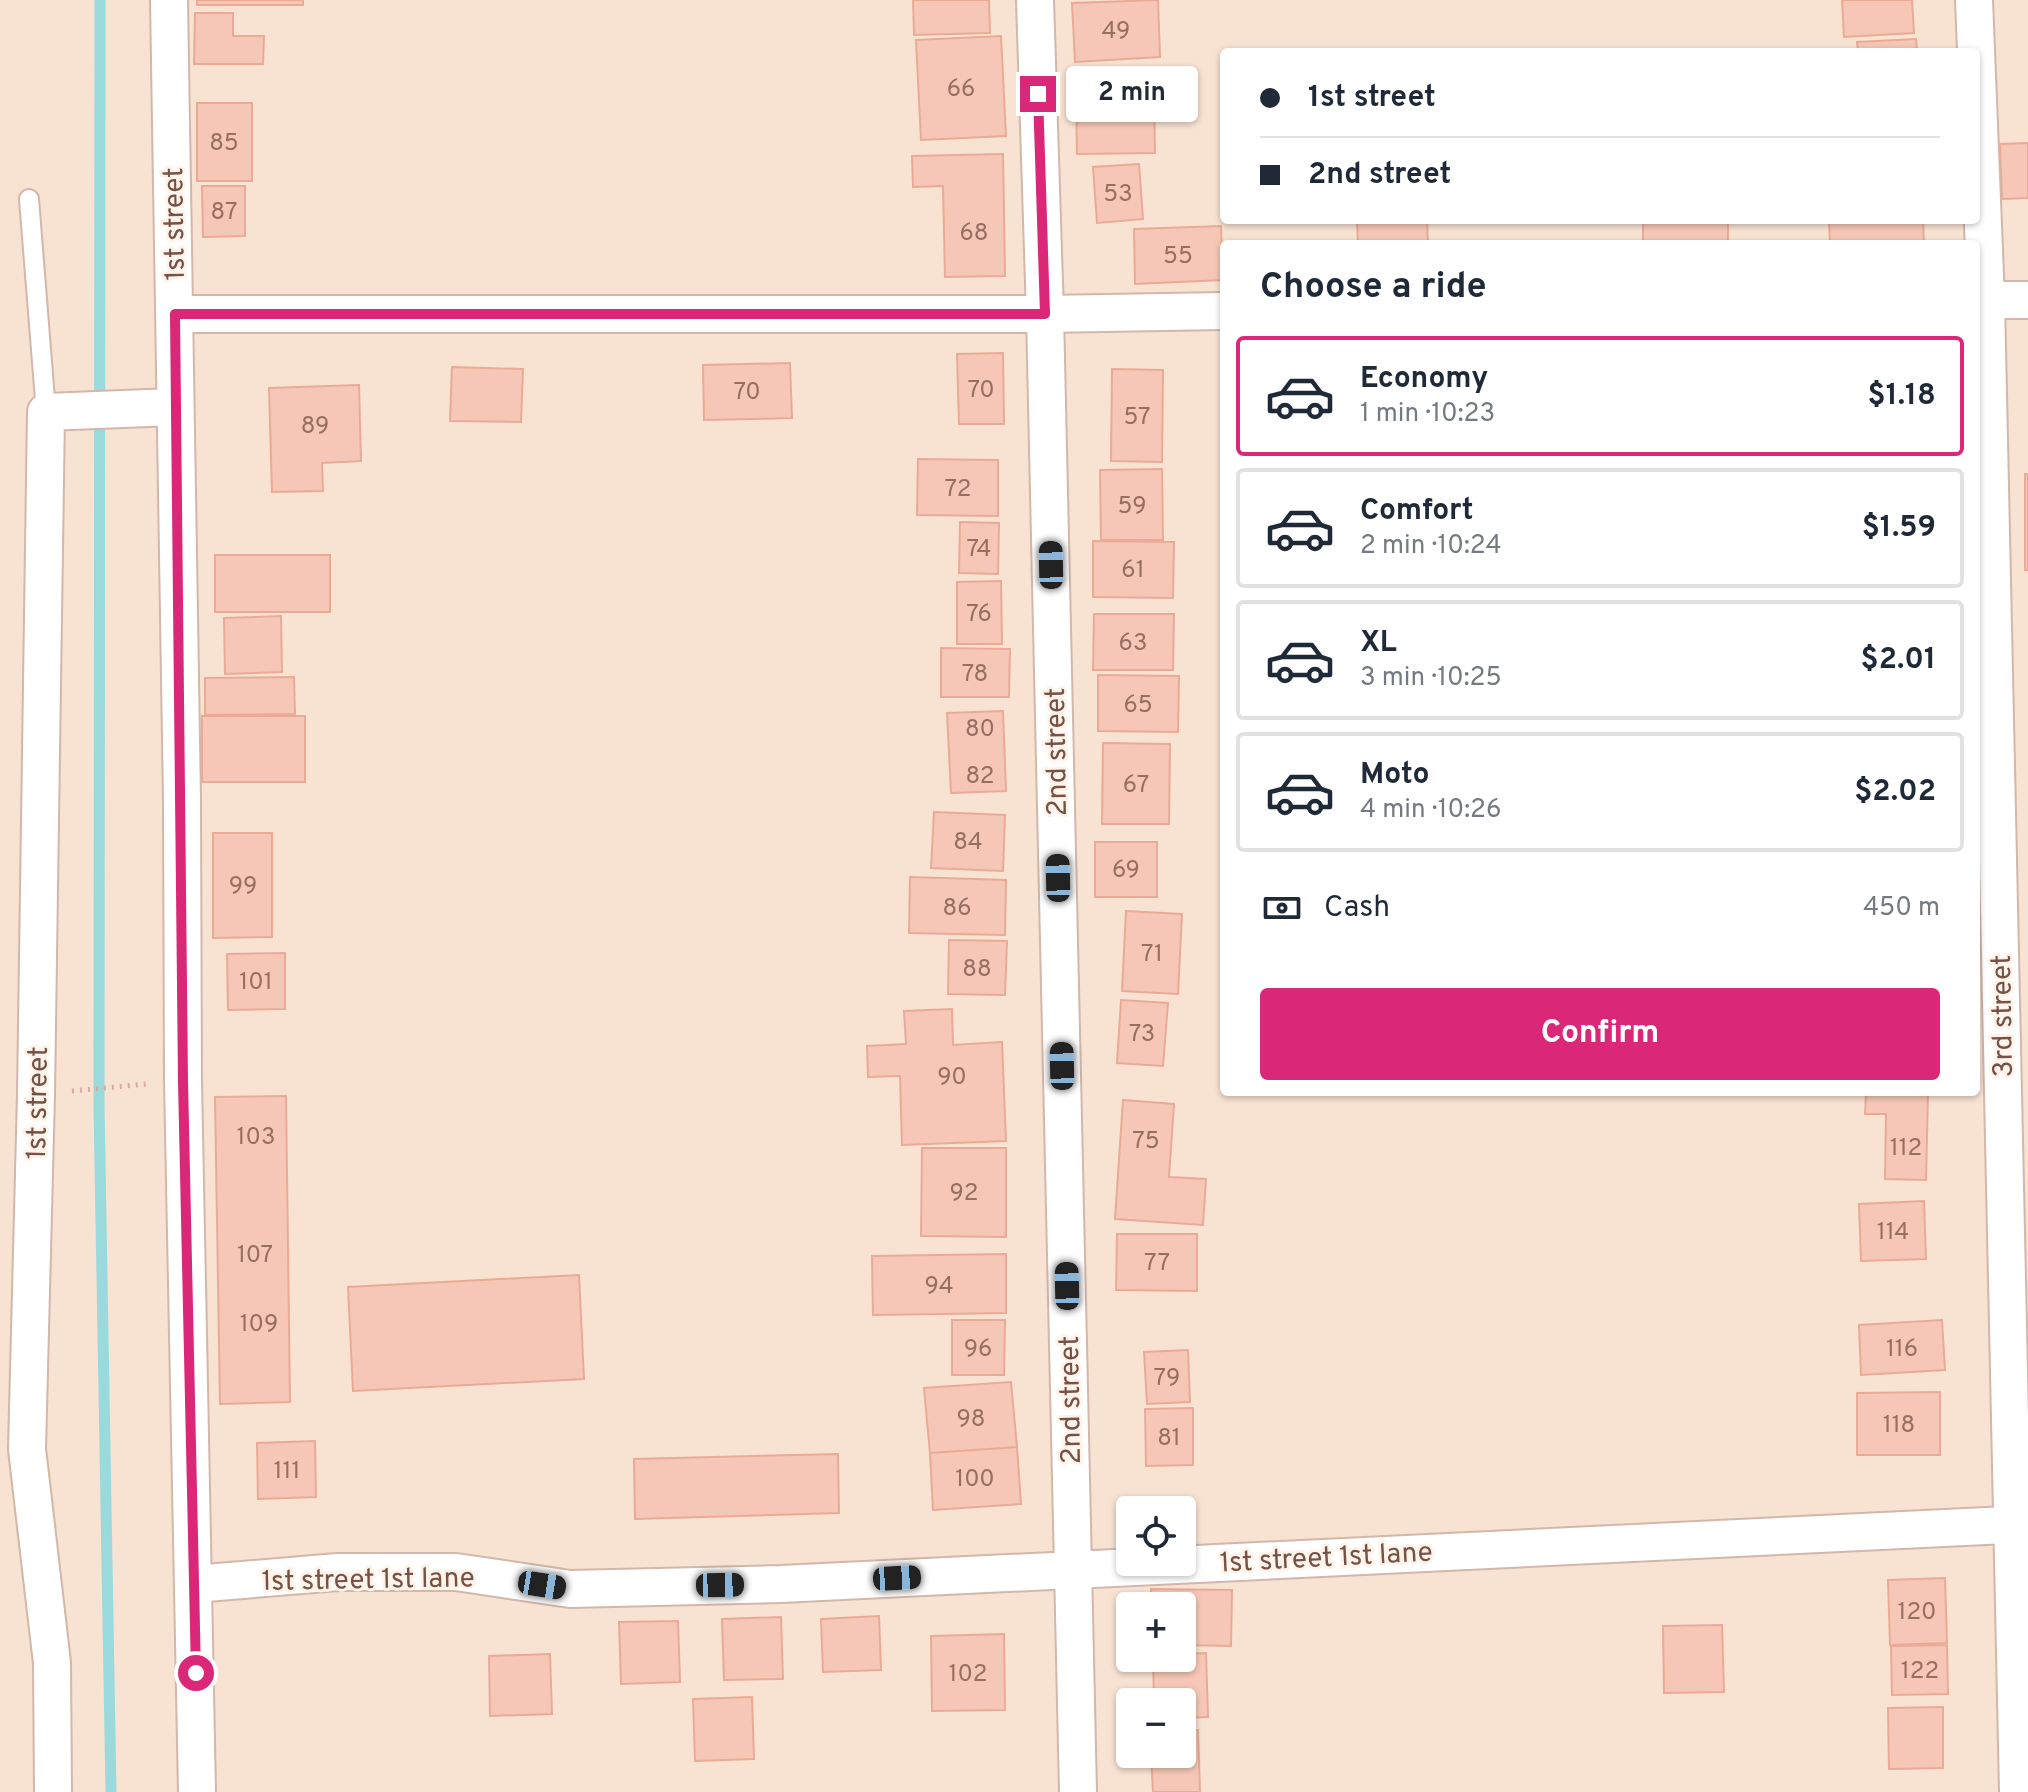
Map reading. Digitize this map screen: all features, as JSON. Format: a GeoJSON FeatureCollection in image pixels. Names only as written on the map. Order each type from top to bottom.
{"type":"FeatureCollection","features":[{"type":"Feature","properties":{"kind":"street","name":"1st street"},"geometry":{"type":"LineString","coordinates":[[169,0],[182,816],[183,1081],[197,1792]]}},
{"type":"Feature","properties":{"kind":"street","name":"2nd street"},"geometry":{"type":"LineString","coordinates":[[1035,0],[1045,314],[1078,1792]]}},
{"type":"Feature","properties":{"kind":"street","name":"3rd street"},"geometry":{"type":"LineString","coordinates":[[1974,0],[1975,48]]}},
{"type":"Feature","properties":{"kind":"street","name":"3rd street"},"geometry":{"type":"LineString","coordinates":[[1980,257],[2020,1524],[2018,1792]]}},
{"type":"Feature","properties":{"kind":"street"},"geometry":{"type":"LineString","coordinates":[[1981,300],[2028,300]]}},
{"type":"Feature","properties":{"kind":"street"},"geometry":{"type":"LineString","coordinates":[[175,314],[1045,314],[1220,311]]}},
{"type":"Feature","properties":{"kind":"street"},"geometry":{"type":"LineString","coordinates":[[46,412],[174,407]]}},
{"type":"Feature","properties":{"kind":"street","name":"1st street"},"geometry":{"type":"LineString","coordinates":[[46,412],[36,1094],[14,1449],[52,1663],[53,1792]]}},
{"type":"Feature","properties":{"kind":"street","name":"1st street 1st lane"},"geometry":{"type":"LineString","coordinates":[[194,1584],[338,1572],[456,1572],[570,1589],[781,1584],[2020,1524]]}},
{"type":"Feature","properties":{"kind":"lane"},"geometry":{"type":"LineString","coordinates":[[29,199],[46,412]]}},
{"type":"Feature","properties":{"kind":"path"},"geometry":{"type":"LineString","coordinates":[[36,1094],[183,1081]]}},
{"type":"Feature","properties":{"kind":"shaded area"},"geometry":{"type":"Polygon","coordinates":[[[0,0],[2028,0],[2028,1792],[0,1792],[0,0]]]}},
{"type":"Feature","properties":{"kind":"building"},"geometry":{"type":"Polygon","coordinates":[[[197,0],[303,0],[303,5],[197,5],[197,0]]]}},
{"type":"Feature","properties":{"kind":"building"},"geometry":{"type":"Polygon","coordinates":[[[913,0],[989,0],[990,33],[914,35],[913,0]]]}},
{"type":"Feature","properties":{"kind":"building"},"geometry":{"type":"Polygon","coordinates":[[[1158,0],[1160,57],[1075,62],[1072,3],[1158,0]]]}},
{"type":"Feature","properties":{"kind":"building"},"geometry":{"type":"Polygon","coordinates":[[[1842,0],[1912,0],[1914,33],[1844,37],[1842,0]]]}},
{"type":"Feature","properties":{"kind":"building"},"geometry":{"type":"Polygon","coordinates":[[[195,13],[233,13],[233,36],[264,36],[263,64],[194,64],[195,13]]]}},
{"type":"Feature","properties":{"kind":"building"},"geometry":{"type":"Polygon","coordinates":[[[1001,36],[1006,136],[921,140],[916,40],[1001,36]]]}},
{"type":"Feature","properties":{"kind":"building"},"geometry":{"type":"Polygon","coordinates":[[[1916,39],[1917,48],[1858,48],[1857,42],[1916,39]]]}},
{"type":"Feature","properties":{"kind":"building"},"geometry":{"type":"Polygon","coordinates":[[[1154,96],[1155,153],[1077,154],[1076,97],[1154,96]]]}},
{"type":"Feature","properties":{"kind":"building"},"geometry":{"type":"Polygon","coordinates":[[[197,103],[252,103],[252,181],[197,181],[197,103]]]}},
{"type":"Feature","properties":{"kind":"building"},"geometry":{"type":"Polygon","coordinates":[[[2028,143],[2028,198],[2002,199],[2000,144],[2028,143]]]}},
{"type":"Feature","properties":{"kind":"building"},"geometry":{"type":"Polygon","coordinates":[[[1003,154],[1005,276],[945,277],[943,186],[913,187],[912,156],[1003,154]]]}},
{"type":"Feature","properties":{"kind":"building"},"geometry":{"type":"Polygon","coordinates":[[[1139,164],[1143,219],[1097,223],[1093,167],[1139,164]]]}},
{"type":"Feature","properties":{"kind":"building"},"geometry":{"type":"Polygon","coordinates":[[[202,186],[245,186],[245,236],[203,237],[202,186]]]}},
{"type":"Feature","properties":{"kind":"building"},"geometry":{"type":"Polygon","coordinates":[[[1357,224],[1427,224],[1428,240],[1358,240],[1357,224]]]}},
{"type":"Feature","properties":{"kind":"building"},"geometry":{"type":"Polygon","coordinates":[[[1643,224],[1728,224],[1728,240],[1643,240],[1643,224]]]}},
{"type":"Feature","properties":{"kind":"building"},"geometry":{"type":"Polygon","coordinates":[[[1829,224],[1923,224],[1924,240],[1830,240],[1829,224]]]}},
{"type":"Feature","properties":{"kind":"building"},"geometry":{"type":"Polygon","coordinates":[[[1221,226],[1220,280],[1135,284],[1134,229],[1221,226]]]}},
{"type":"Feature","properties":{"kind":"building"},"geometry":{"type":"Polygon","coordinates":[[[1003,353],[1004,424],[959,424],[957,354],[1003,353]]]}},
{"type":"Feature","properties":{"kind":"building"},"geometry":{"type":"Polygon","coordinates":[[[790,363],[792,418],[704,420],[703,365],[790,363]]]}},
{"type":"Feature","properties":{"kind":"building"},"geometry":{"type":"Polygon","coordinates":[[[452,367],[523,369],[521,422],[450,421],[452,367]]]}},
{"type":"Feature","properties":{"kind":"building"},"geometry":{"type":"Polygon","coordinates":[[[1112,369],[1163,370],[1162,462],[1111,461],[1112,369]]]}},
{"type":"Feature","properties":{"kind":"building"},"geometry":{"type":"Polygon","coordinates":[[[359,385],[361,461],[322,463],[323,491],[272,492],[269,388],[359,385]]]}},
{"type":"Feature","properties":{"kind":"building"},"geometry":{"type":"Polygon","coordinates":[[[918,459],[998,460],[998,516],[917,515],[918,459]]]}},
{"type":"Feature","properties":{"kind":"building"},"geometry":{"type":"Polygon","coordinates":[[[1162,469],[1163,540],[1101,540],[1100,470],[1162,469]]]}},
{"type":"Feature","properties":{"kind":"building"},"geometry":{"type":"Polygon","coordinates":[[[2025,474],[2028,474],[2028,570],[2025,570],[2025,474]]]}},
{"type":"Feature","properties":{"kind":"building"},"geometry":{"type":"Polygon","coordinates":[[[960,522],[999,523],[998,574],[959,573],[960,522]]]}},
{"type":"Feature","properties":{"kind":"building"},"geometry":{"type":"Polygon","coordinates":[[[1093,541],[1174,542],[1173,598],[1093,597],[1093,541]]]}},
{"type":"Feature","properties":{"kind":"building"},"geometry":{"type":"Polygon","coordinates":[[[215,555],[330,555],[330,612],[215,612],[215,555]]]}},
{"type":"Feature","properties":{"kind":"building"},"geometry":{"type":"Polygon","coordinates":[[[1001,581],[1002,644],[957,644],[957,582],[1001,581]]]}},
{"type":"Feature","properties":{"kind":"building"},"geometry":{"type":"Polygon","coordinates":[[[1094,614],[1174,614],[1173,670],[1093,670],[1094,614]]]}},
{"type":"Feature","properties":{"kind":"building"},"geometry":{"type":"Polygon","coordinates":[[[281,616],[282,672],[225,674],[224,618],[281,616]]]}},
{"type":"Feature","properties":{"kind":"building"},"geometry":{"type":"Polygon","coordinates":[[[941,648],[1010,649],[1009,697],[941,697],[941,648]]]}},
{"type":"Feature","properties":{"kind":"building"},"geometry":{"type":"Polygon","coordinates":[[[1098,675],[1179,676],[1178,732],[1098,731],[1098,675]]]}},
{"type":"Feature","properties":{"kind":"building"},"geometry":{"type":"Polygon","coordinates":[[[294,677],[295,714],[205,715],[205,678],[294,677]]]}},
{"type":"Feature","properties":{"kind":"building"},"geometry":{"type":"Polygon","coordinates":[[[1003,711],[1006,791],[951,793],[947,713],[1003,711]]]}},
{"type":"Feature","properties":{"kind":"building"},"geometry":{"type":"Polygon","coordinates":[[[202,716],[305,716],[305,782],[202,782],[202,716]]]}},
{"type":"Feature","properties":{"kind":"building"},"geometry":{"type":"Polygon","coordinates":[[[1103,743],[1170,744],[1169,824],[1102,824],[1103,743]]]}},
{"type":"Feature","properties":{"kind":"building"},"geometry":{"type":"Polygon","coordinates":[[[934,812],[1005,815],[1003,871],[931,868],[934,812]]]}},
{"type":"Feature","properties":{"kind":"building"},"geometry":{"type":"Polygon","coordinates":[[[213,833],[272,833],[272,937],[213,938],[213,833]]]}},
{"type":"Feature","properties":{"kind":"building"},"geometry":{"type":"Polygon","coordinates":[[[1095,842],[1157,842],[1157,897],[1095,897],[1095,842]]]}},
{"type":"Feature","properties":{"kind":"building"},"geometry":{"type":"Polygon","coordinates":[[[910,877],[1006,880],[1005,935],[909,933],[910,877]]]}},
{"type":"Feature","properties":{"kind":"building"},"geometry":{"type":"Polygon","coordinates":[[[1126,911],[1182,914],[1178,994],[1122,991],[1126,911]]]}},
{"type":"Feature","properties":{"kind":"building"},"geometry":{"type":"Polygon","coordinates":[[[949,940],[1007,941],[1005,995],[948,994],[949,940]]]}},
{"type":"Feature","properties":{"kind":"building"},"geometry":{"type":"Polygon","coordinates":[[[285,953],[285,1009],[228,1010],[227,954],[285,953]]]}},
{"type":"Feature","properties":{"kind":"building"},"geometry":{"type":"Polygon","coordinates":[[[1121,1000],[1168,1003],[1163,1066],[1117,1063],[1121,1000]]]}},
{"type":"Feature","properties":{"kind":"building"},"geometry":{"type":"Polygon","coordinates":[[[952,1009],[953,1045],[1002,1042],[1006,1141],[902,1145],[900,1076],[868,1077],[867,1046],[906,1044],[904,1011],[952,1009]]]}},
{"type":"Feature","properties":{"kind":"building"},"geometry":{"type":"Polygon","coordinates":[[[286,1096],[290,1402],[220,1404],[215,1097],[286,1096]]]}},
{"type":"Feature","properties":{"kind":"building"},"geometry":{"type":"Polygon","coordinates":[[[1866,1096],[1928,1096],[1926,1180],[1885,1179],[1886,1114],[1865,1114],[1866,1096]]]}},
{"type":"Feature","properties":{"kind":"building"},"geometry":{"type":"Polygon","coordinates":[[[1123,1100],[1174,1104],[1169,1177],[1206,1179],[1203,1225],[1115,1219],[1123,1100]]]}},
{"type":"Feature","properties":{"kind":"building"},"geometry":{"type":"Polygon","coordinates":[[[922,1148],[1006,1148],[1006,1237],[921,1236],[922,1148]]]}},
{"type":"Feature","properties":{"kind":"building"},"geometry":{"type":"Polygon","coordinates":[[[1924,1201],[1926,1259],[1861,1261],[1859,1204],[1924,1201]]]}},
{"type":"Feature","properties":{"kind":"building"},"geometry":{"type":"Polygon","coordinates":[[[1117,1234],[1197,1234],[1197,1291],[1116,1290],[1117,1234]]]}},
{"type":"Feature","properties":{"kind":"building"},"geometry":{"type":"Polygon","coordinates":[[[1006,1254],[1006,1313],[873,1315],[872,1256],[1006,1254]]]}},
{"type":"Feature","properties":{"kind":"building"},"geometry":{"type":"Polygon","coordinates":[[[579,1275],[584,1379],[353,1391],[348,1287],[579,1275]]]}},
{"type":"Feature","properties":{"kind":"building"},"geometry":{"type":"Polygon","coordinates":[[[952,1320],[1005,1320],[1004,1375],[952,1375],[952,1320]]]}},
{"type":"Feature","properties":{"kind":"building"},"geometry":{"type":"Polygon","coordinates":[[[1942,1320],[1945,1370],[1861,1375],[1859,1325],[1942,1320]]]}},
{"type":"Feature","properties":{"kind":"building"},"geometry":{"type":"Polygon","coordinates":[[[1188,1350],[1190,1402],[1147,1404],[1144,1352],[1188,1350]]]}},
{"type":"Feature","properties":{"kind":"building"},"geometry":{"type":"Polygon","coordinates":[[[1011,1382],[1017,1447],[930,1453],[924,1388],[1011,1382]]]}},
{"type":"Feature","properties":{"kind":"building"},"geometry":{"type":"Polygon","coordinates":[[[1940,1392],[1940,1455],[1857,1455],[1857,1393],[1940,1392]]]}},
{"type":"Feature","properties":{"kind":"building"},"geometry":{"type":"Polygon","coordinates":[[[1193,1408],[1193,1465],[1146,1466],[1145,1409],[1193,1408]]]}},
{"type":"Feature","properties":{"kind":"building"},"geometry":{"type":"Polygon","coordinates":[[[315,1441],[316,1497],[258,1499],[257,1443],[315,1441]]]}},
{"type":"Feature","properties":{"kind":"building"},"geometry":{"type":"Polygon","coordinates":[[[1017,1447],[1021,1504],[933,1510],[930,1453],[1017,1447]]]}},
{"type":"Feature","properties":{"kind":"building"},"geometry":{"type":"Polygon","coordinates":[[[838,1454],[839,1513],[635,1519],[634,1459],[838,1454]]]}},
{"type":"Feature","properties":{"kind":"building"},"geometry":{"type":"Polygon","coordinates":[[[1945,1578],[1947,1643],[1890,1645],[1888,1580],[1945,1578]]]}},
{"type":"Feature","properties":{"kind":"building"},"geometry":{"type":"Polygon","coordinates":[[[1151,1589],[1232,1590],[1231,1646],[1196,1645],[1196,1592],[1151,1592],[1151,1589]]]}},
{"type":"Feature","properties":{"kind":"building"},"geometry":{"type":"Polygon","coordinates":[[[879,1616],[881,1670],[823,1672],[821,1619],[879,1616]]]}},
{"type":"Feature","properties":{"kind":"building"},"geometry":{"type":"Polygon","coordinates":[[[781,1617],[783,1679],[724,1680],[722,1619],[781,1617]]]}},
{"type":"Feature","properties":{"kind":"building"},"geometry":{"type":"Polygon","coordinates":[[[678,1621],[680,1682],[621,1684],[619,1622],[678,1621]]]}},
{"type":"Feature","properties":{"kind":"building"},"geometry":{"type":"Polygon","coordinates":[[[1722,1625],[1724,1692],[1664,1693],[1663,1626],[1722,1625]]]}},
{"type":"Feature","properties":{"kind":"building"},"geometry":{"type":"Polygon","coordinates":[[[1004,1634],[1005,1710],[932,1711],[931,1636],[1004,1634]]]}},
{"type":"Feature","properties":{"kind":"building"},"geometry":{"type":"Polygon","coordinates":[[[1947,1645],[1948,1694],[1892,1695],[1891,1646],[1947,1645]]]}},
{"type":"Feature","properties":{"kind":"building"},"geometry":{"type":"Polygon","coordinates":[[[1196,1653],[1206,1653],[1208,1717],[1196,1717],[1196,1688],[1154,1688],[1153,1672],[1196,1672],[1196,1653]]]}},
{"type":"Feature","properties":{"kind":"building"},"geometry":{"type":"Polygon","coordinates":[[[550,1654],[552,1714],[490,1716],[489,1656],[550,1654]]]}},
{"type":"Feature","properties":{"kind":"building"},"geometry":{"type":"Polygon","coordinates":[[[752,1697],[754,1759],[695,1761],[693,1699],[752,1697]]]}},
{"type":"Feature","properties":{"kind":"building"},"geometry":{"type":"Polygon","coordinates":[[[1943,1707],[1943,1768],[1889,1769],[1888,1708],[1943,1707]]]}},
{"type":"Feature","properties":{"kind":"building"},"geometry":{"type":"Polygon","coordinates":[[[1196,1730],[1200,1792],[1153,1792],[1152,1768],[1196,1768],[1196,1730]]]}},
{"type":"Feature","properties":{"kind":"waterway"},"geometry":{"type":"LineString","coordinates":[[100,0],[99,1106],[111,1792]]}},
{"type":"Feature","properties":{"kind":"route"},"geometry":{"type":"LineString","coordinates":[[196,1673],[183,1081],[175,314],[1045,314],[1038,94]]}}]}
